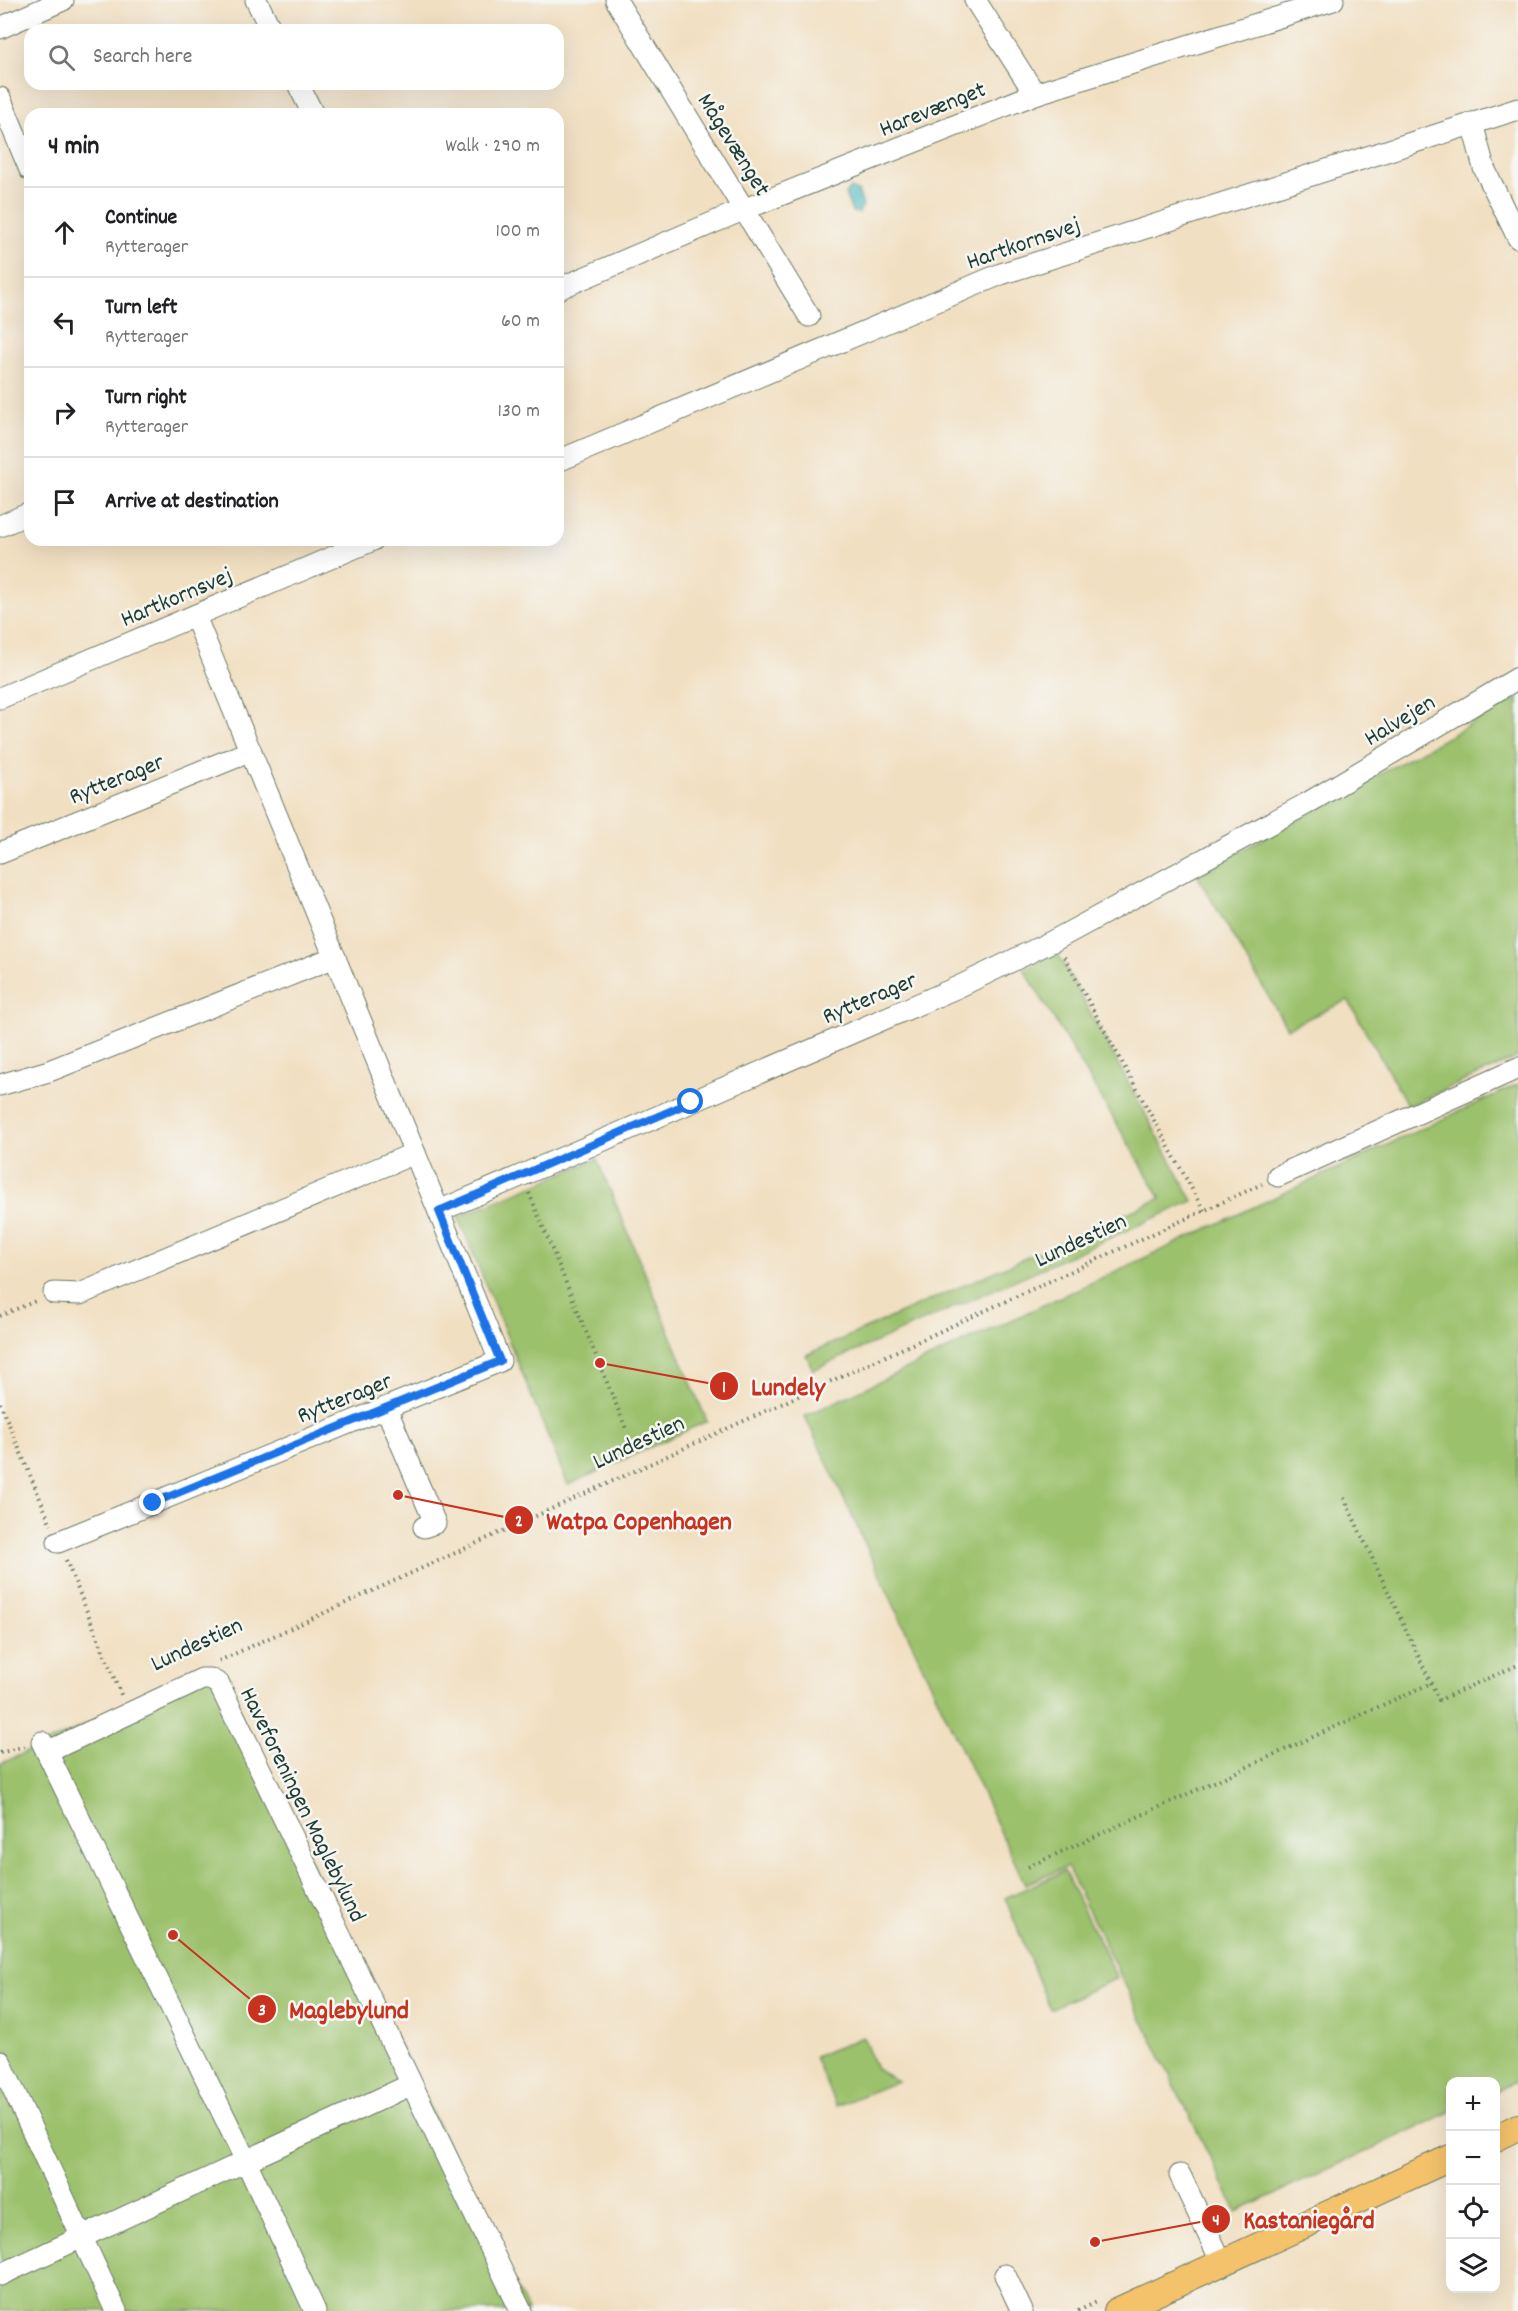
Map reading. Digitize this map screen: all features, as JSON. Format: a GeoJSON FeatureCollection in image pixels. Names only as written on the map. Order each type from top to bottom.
{"type":"FeatureCollection","features":[{"type":"Feature","properties":{"kind":"main road"},"geometry":{"type":"LineString","coordinates":[[1500,2136],[1518,2127]]}},
{"type":"Feature","properties":{"kind":"main road"},"geometry":{"type":"LineString","coordinates":[[1117,2311],[1446,2160]]}},
{"type":"Feature","properties":{"kind":"street"},"geometry":{"type":"LineString","coordinates":[[0,28],[63,0]]}},
{"type":"Feature","properties":{"kind":"street"},"geometry":{"type":"LineString","coordinates":[[256,0],[268,24]]}},
{"type":"Feature","properties":{"kind":"street","name":"Mågevænget"},"geometry":{"type":"LineString","coordinates":[[616,0],[809,316]]}},
{"type":"Feature","properties":{"kind":"street"},"geometry":{"type":"LineString","coordinates":[[975,0],[1035,94]]}},
{"type":"Feature","properties":{"kind":"street","name":"Harevænget"},"geometry":{"type":"LineString","coordinates":[[564,286],[745,209],[1035,94],[1327,1]]}},
{"type":"Feature","properties":{"kind":"street"},"geometry":{"type":"LineString","coordinates":[[301,90],[311,108]]}},
{"type":"Feature","properties":{"kind":"street"},"geometry":{"type":"LineString","coordinates":[[0,98],[24,156]]}},
{"type":"Feature","properties":{"kind":"street","name":"Hartkornsvej"},"geometry":{"type":"LineString","coordinates":[[564,458],[1001,274],[1518,109]]}},
{"type":"Feature","properties":{"kind":"street"},"geometry":{"type":"LineString","coordinates":[[1472,123],[1484,168],[1518,238]]}},
{"type":"Feature","properties":{"kind":"street"},"geometry":{"type":"LineString","coordinates":[[0,526],[24,516]]}},
{"type":"Feature","properties":{"kind":"street","name":"Hartkornsvej"},"geometry":{"type":"LineString","coordinates":[[0,698],[359,546]]}},
{"type":"Feature","properties":{"kind":"street","name":"Rytterager"},"geometry":{"type":"LineString","coordinates":[[58,1542],[500,1361],[195,615]]}},
{"type":"Feature","properties":{"kind":"street","name":"Halvejen"},"geometry":{"type":"LineString","coordinates":[[1306,804],[1518,678]]}},
{"type":"Feature","properties":{"kind":"street","name":"Rytterager"},"geometry":{"type":"LineString","coordinates":[[0,853],[251,751]]}},
{"type":"Feature","properties":{"kind":"street","name":"Rytterager"},"geometry":{"type":"LineString","coordinates":[[439,1211],[958,987],[1056,940],[1306,804]]}},
{"type":"Feature","properties":{"kind":"street"},"geometry":{"type":"LineString","coordinates":[[0,1085],[49,1071],[335,957]]}},
{"type":"Feature","properties":{"kind":"street"},"geometry":{"type":"LineString","coordinates":[[1278,1176],[1518,1068]]}},
{"type":"Feature","properties":{"kind":"street"},"geometry":{"type":"LineString","coordinates":[[54,1293],[80,1294],[415,1153]]}},
{"type":"Feature","properties":{"kind":"street"},"geometry":{"type":"LineString","coordinates":[[386,1408],[435,1523],[424,1527]]}},
{"type":"Feature","properties":{"kind":"street","name":"Haveforeningen Maglebylund"},"geometry":{"type":"LineString","coordinates":[[44,1747],[202,1679],[210,1679],[219,1684],[410,2085],[521,2311]]}},
{"type":"Feature","properties":{"kind":"street"},"geometry":{"type":"LineString","coordinates":[[44,1747],[246,2161],[315,2311]]}},
{"type":"Feature","properties":{"kind":"street"},"geometry":{"type":"LineString","coordinates":[[0,2061],[116,2311]]}},
{"type":"Feature","properties":{"kind":"street"},"geometry":{"type":"LineString","coordinates":[[0,2275],[410,2085]]}},
{"type":"Feature","properties":{"kind":"street"},"geometry":{"type":"LineString","coordinates":[[1180,2175],[1222,2263]]}},
{"type":"Feature","properties":{"kind":"street"},"geometry":{"type":"LineString","coordinates":[[1005,2275],[1022,2311]]}},
{"type":"Feature","properties":{"kind":"path"},"geometry":{"type":"LineString","coordinates":[[1056,940],[1204,1211]]}},
{"type":"Feature","properties":{"kind":"path"},"geometry":{"type":"LineString","coordinates":[[522,1175],[627,1431]]}},
{"type":"Feature","properties":{"kind":"path","name":"Lundestien"},"geometry":{"type":"LineString","coordinates":[[212,1664],[1278,1176]]}},
{"type":"Feature","properties":{"kind":"path"},"geometry":{"type":"LineString","coordinates":[[0,1316],[54,1293]]}},
{"type":"Feature","properties":{"kind":"path"},"geometry":{"type":"LineString","coordinates":[[1344,1498],[1439,1700],[1518,1665]]}},
{"type":"Feature","properties":{"kind":"path"},"geometry":{"type":"LineString","coordinates":[[1028,1867],[1431,1683]]}},
{"type":"Feature","properties":{"kind":"path"},"geometry":{"type":"LineString","coordinates":[[0,1754],[44,1747]]}},
{"type":"Feature","properties":{"kind":"green space"},"geometry":{"type":"Polygon","coordinates":[[[1518,698],[1518,1057],[1408,1106],[1348,1000],[1287,1028],[1197,875],[1518,698]]]}},
{"type":"Feature","properties":{"kind":"green space"},"geometry":{"type":"Polygon","coordinates":[[[1057,952],[1193,1201],[813,1370],[806,1355],[1161,1198],[1024,969],[1057,952]]]}},
{"type":"Feature","properties":{"kind":"green space"},"geometry":{"type":"Polygon","coordinates":[[[1518,1084],[1518,2081],[1500,2089],[1500,2077],[1446,2077],[1446,2114],[1237,2212],[1067,1867],[1025,1884],[805,1416],[1518,1084]]]}},
{"type":"Feature","properties":{"kind":"green space"},"geometry":{"type":"Polygon","coordinates":[[[597,1159],[707,1421],[568,1485],[458,1217],[597,1159]]]}},
{"type":"Feature","properties":{"kind":"green space"},"geometry":{"type":"Polygon","coordinates":[[[216,1666],[528,2311],[0,2311],[0,1764],[216,1666]]]}},
{"type":"Feature","properties":{"kind":"green space"},"geometry":{"type":"Polygon","coordinates":[[[1064,1871],[1117,1978],[1050,2009],[1005,1898],[1064,1871]]]}},
{"type":"Feature","properties":{"kind":"green space"},"geometry":{"type":"Polygon","coordinates":[[[863,2037],[876,2069],[898,2081],[836,2106],[814,2057],[863,2037]]]}},
{"type":"Feature","properties":{"kind":"water"},"geometry":{"type":"Polygon","coordinates":[[[851,188],[858,191],[863,205],[859,213],[852,212],[845,194],[851,188]]]}},
{"type":"Feature","properties":{"kind":"place","name":"Lundely"},"geometry":{"type":"Point","coordinates":[600,1363]}},
{"type":"Feature","properties":{"kind":"place","name":"Watpa Copenhagen"},"geometry":{"type":"Point","coordinates":[398,1495]}},
{"type":"Feature","properties":{"kind":"place","name":"Maglebylund"},"geometry":{"type":"Point","coordinates":[173,1935]}},
{"type":"Feature","properties":{"kind":"place","name":"Kastaniegård"},"geometry":{"type":"Point","coordinates":[1095,2242]}},
{"type":"Feature","properties":{"kind":"route"},"geometry":{"type":"LineString","coordinates":[[153,1503],[500,1361],[439,1211],[691,1102]]}}]}
